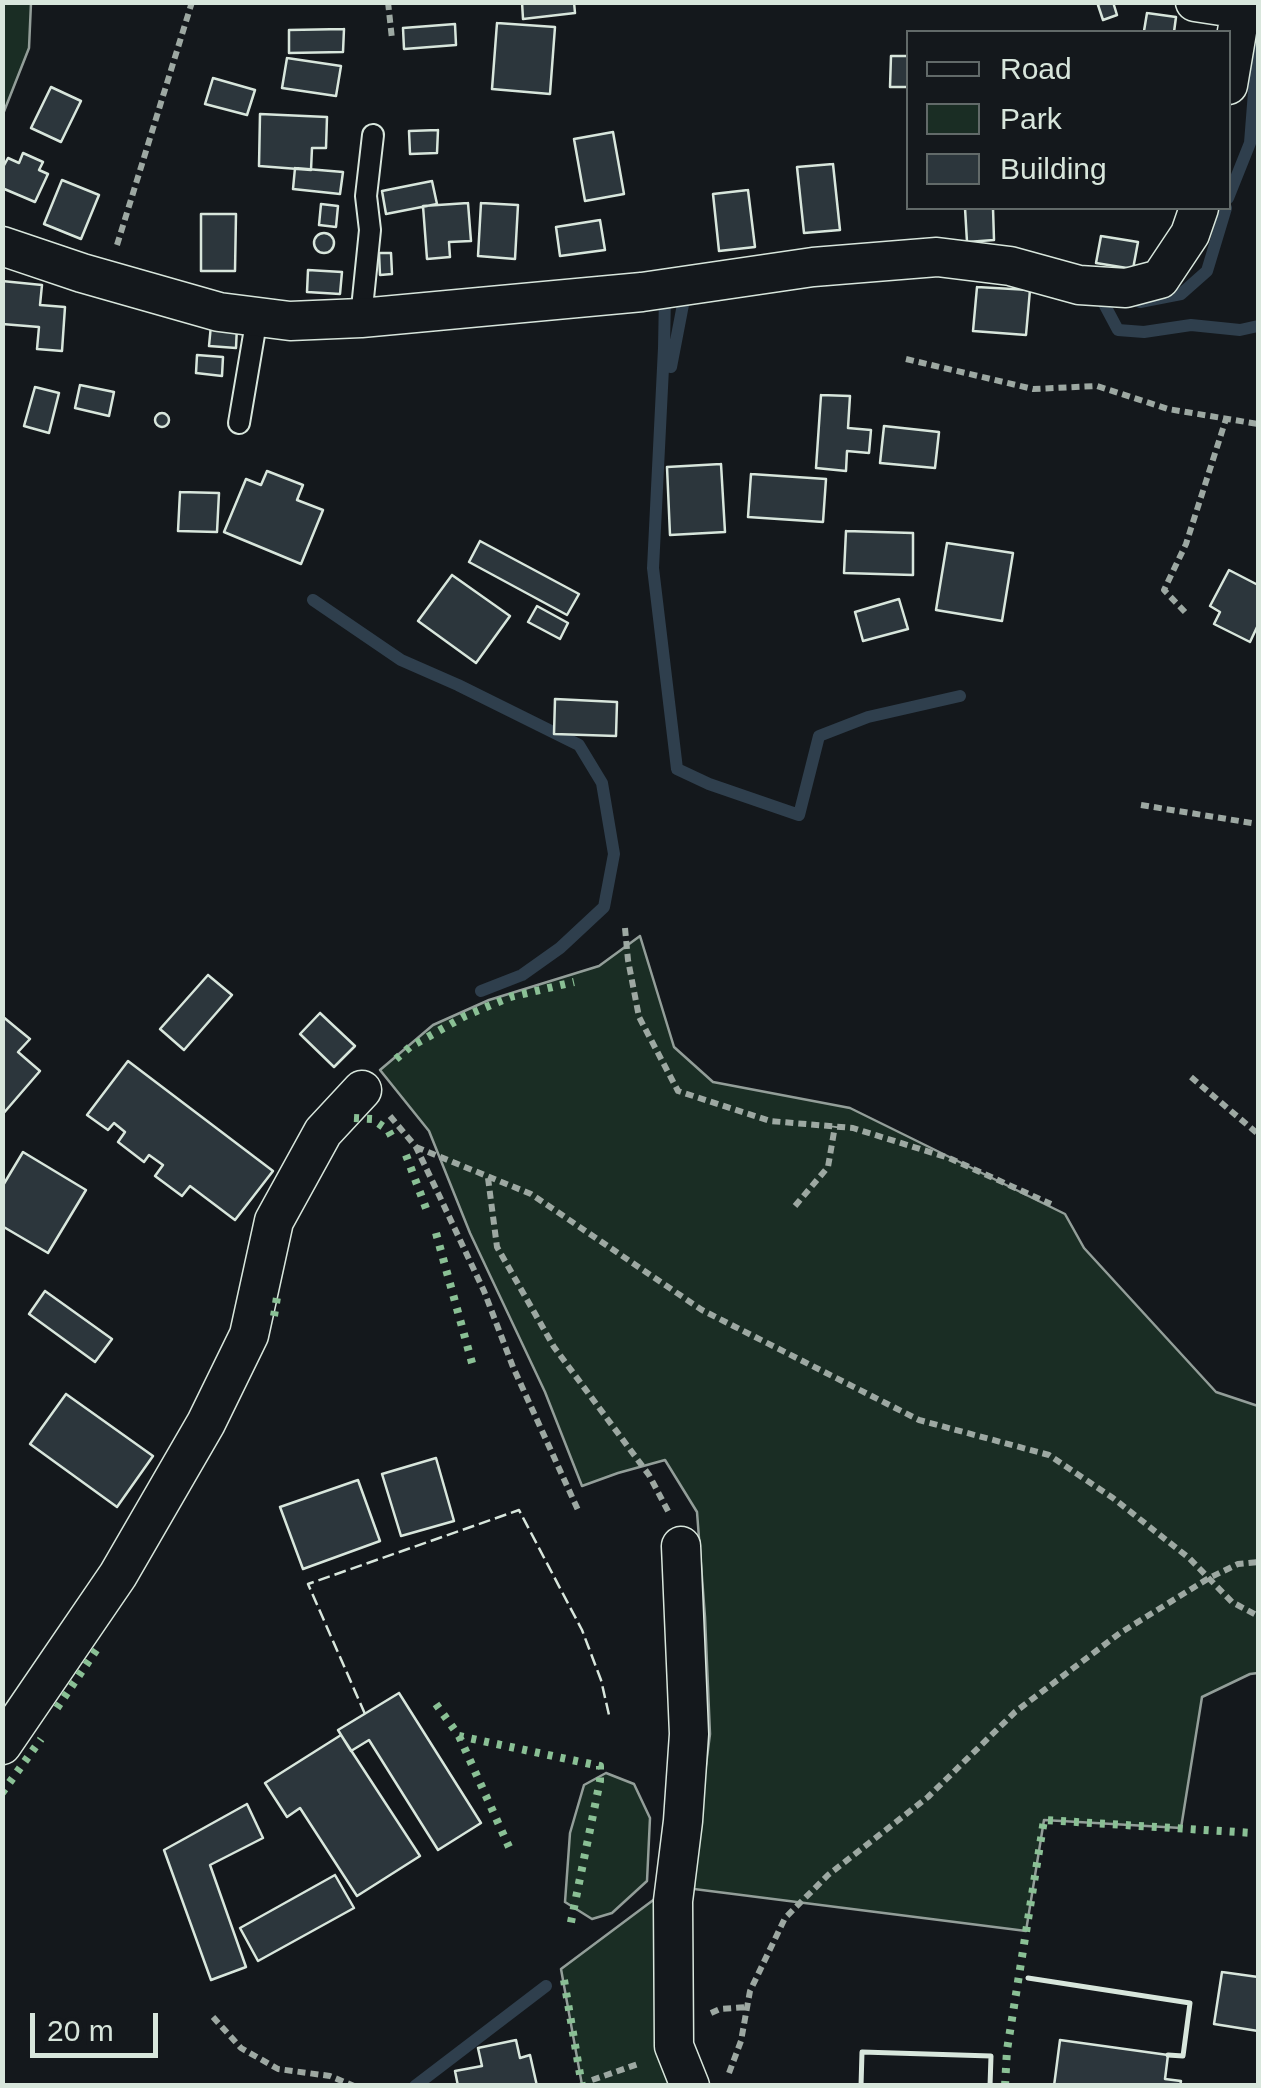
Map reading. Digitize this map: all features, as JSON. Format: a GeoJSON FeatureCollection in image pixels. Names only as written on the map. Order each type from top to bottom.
{"type":"FeatureCollection","features":[{"type":"Feature","properties":{"kind":"street"},"geometry":{"type":"LineString","coordinates":[[1194,2],[1241,6],[1231,66]]}},
{"type":"Feature","properties":{"kind":"street"},"geometry":{"type":"LineString","coordinates":[[2,246],[219,312],[290,321],[623,294],[813,267],[936,257],[1010,266],[1079,285],[1126,288],[1160,278],[1190,234],[1198,210]]}},
{"type":"Feature","properties":{"kind":"street"},"geometry":{"type":"LineString","coordinates":[[2,1745],[118,1575],[206,1423],[249,1335],[274,1221],[323,1132],[362,1090]]}},
{"type":"Feature","properties":{"kind":"street"},"geometry":{"type":"LineString","coordinates":[[680,1546],[689,1734],[672,1900],[674,2046],[707,2085]]}},
{"type":"Feature","properties":{"kind":"lane"},"geometry":{"type":"LineString","coordinates":[[361,318],[370,230],[366,196],[373,135]]}},
{"type":"Feature","properties":{"kind":"lane"},"geometry":{"type":"LineString","coordinates":[[239,423],[257,316]]}},
{"type":"Feature","properties":{"kind":"path"},"geometry":{"type":"LineString","coordinates":[[107,280],[192,2]]}},
{"type":"Feature","properties":{"kind":"path"},"geometry":{"type":"LineString","coordinates":[[388,2],[392,38]]}},
{"type":"Feature","properties":{"kind":"path"},"geometry":{"type":"LineString","coordinates":[[906,358],[1033,389],[1097,386],[1168,410],[1258,424]]}},
{"type":"Feature","properties":{"kind":"path"},"geometry":{"type":"LineString","coordinates":[[1184,612],[1164,590],[1186,544],[1226,420]]}},
{"type":"Feature","properties":{"kind":"path"},"geometry":{"type":"LineString","coordinates":[[1141,805],[1258,824]]}},
{"type":"Feature","properties":{"kind":"path"},"geometry":{"type":"LineString","coordinates":[[625,928],[639,1018],[678,1091],[770,1121],[854,1128],[949,1158],[1051,1204]]}},
{"type":"Feature","properties":{"kind":"path"},"geometry":{"type":"LineString","coordinates":[[1191,1076],[1258,1134]]}},
{"type":"Feature","properties":{"kind":"path"},"geometry":{"type":"LineString","coordinates":[[362,1090],[416,1147],[484,1291],[513,1367],[578,1510]]}},
{"type":"Feature","properties":{"kind":"path"},"geometry":{"type":"LineString","coordinates":[[794,1206],[828,1167],[835,1126]]}},
{"type":"Feature","properties":{"kind":"path"},"geometry":{"type":"LineString","coordinates":[[416,1147],[531,1194],[702,1310],[918,1420],[1048,1456],[1113,1498],[1188,1558],[1232,1602],[1258,1616]]}},
{"type":"Feature","properties":{"kind":"path"},"geometry":{"type":"LineString","coordinates":[[488,1176],[496,1246],[554,1348],[650,1475],[672,1518],[680,1546]]}},
{"type":"Feature","properties":{"kind":"path"},"geometry":{"type":"LineString","coordinates":[[707,2085],[741,2041],[750,1991],[785,1918],[828,1875],[928,1796],[1014,1712],[1120,1632],[1209,1578],[1238,1564],[1258,1562]]}},
{"type":"Feature","properties":{"kind":"path"},"geometry":{"type":"LineString","coordinates":[[213,2017],[241,2048],[278,2068],[330,2076],[354,2086]]}},
{"type":"Feature","properties":{"kind":"green space"},"geometry":{"type":"Polygon","coordinates":[[[3,2],[31,3],[29,48],[3,114],[3,2]]]}},
{"type":"Feature","properties":{"kind":"green space"},"geometry":{"type":"Polygon","coordinates":[[[640,936],[674,1047],[713,1082],[850,1108],[1065,1214],[1084,1248],[1216,1392],[1258,1406],[1258,1673],[1202,1697],[1181,1828],[1044,1820],[1026,1931],[694,1889],[694,1858],[710,1734],[697,1512],[665,1460],[582,1486],[545,1392],[470,1233],[429,1131],[380,1070],[433,1025],[489,1000],[599,966],[640,936]]]}},
{"type":"Feature","properties":{"kind":"green space"},"geometry":{"type":"Polygon","coordinates":[[[606,1773],[634,1784],[650,1818],[647,1881],[612,1913],[592,1919],[565,1902],[570,1833],[584,1785],[606,1773]]]}},
{"type":"Feature","properties":{"kind":"green space"},"geometry":{"type":"Polygon","coordinates":[[[660,1895],[679,2085],[582,2085],[561,1969],[660,1895]]]}},
{"type":"Feature","properties":{"kind":"building"},"geometry":{"type":"Polygon","coordinates":[[[522,2],[574,2],[575,13],[523,19],[522,2]]]}},
{"type":"Feature","properties":{"kind":"building"},"geometry":{"type":"Polygon","coordinates":[[[1113,2],[1117,15],[1103,20],[1098,5],[1113,2]]]}},
{"type":"Feature","properties":{"kind":"building"},"geometry":{"type":"Polygon","coordinates":[[[1147,13],[1176,17],[1174,30],[1144,30],[1147,13]]]}},
{"type":"Feature","properties":{"kind":"building"},"geometry":{"type":"Polygon","coordinates":[[[497,23],[555,27],[550,94],[492,89],[497,23]]]}},
{"type":"Feature","properties":{"kind":"building"},"geometry":{"type":"Polygon","coordinates":[[[455,24],[456,45],[404,49],[403,28],[455,24]]]}},
{"type":"Feature","properties":{"kind":"building"},"geometry":{"type":"Polygon","coordinates":[[[344,29],[343,52],[289,53],[289,30],[344,29]]]}},
{"type":"Feature","properties":{"kind":"building"},"geometry":{"type":"Polygon","coordinates":[[[891,56],[906,56],[906,87],[890,87],[891,56]]]}},
{"type":"Feature","properties":{"kind":"building"},"geometry":{"type":"Polygon","coordinates":[[[287,58],[341,66],[336,96],[282,88],[287,58]]]}},
{"type":"Feature","properties":{"kind":"building"},"geometry":{"type":"Polygon","coordinates":[[[213,78],[255,90],[247,115],[205,104],[213,78]]]}},
{"type":"Feature","properties":{"kind":"building"},"geometry":{"type":"Polygon","coordinates":[[[51,87],[81,101],[61,142],[31,128],[51,87]]]}},
{"type":"Feature","properties":{"kind":"building"},"geometry":{"type":"Polygon","coordinates":[[[260,114],[327,117],[326,148],[312,148],[311,170],[259,166],[260,114]]]}},
{"type":"Feature","properties":{"kind":"building"},"geometry":{"type":"Polygon","coordinates":[[[438,130],[437,153],[410,154],[409,131],[438,130]]]}},
{"type":"Feature","properties":{"kind":"building"},"geometry":{"type":"Polygon","coordinates":[[[613,132],[624,194],[585,201],[574,139],[613,132]]]}},
{"type":"Feature","properties":{"kind":"building"},"geometry":{"type":"Polygon","coordinates":[[[23,153],[43,162],[39,170],[48,174],[35,202],[2,188],[2,169],[8,158],[19,163],[23,153]]]}},
{"type":"Feature","properties":{"kind":"building"},"geometry":{"type":"Polygon","coordinates":[[[833,164],[840,230],[804,233],[797,167],[833,164]]]}},
{"type":"Feature","properties":{"kind":"building"},"geometry":{"type":"Polygon","coordinates":[[[295,168],[343,172],[340,194],[293,189],[295,168]]]}},
{"type":"Feature","properties":{"kind":"building"},"geometry":{"type":"Polygon","coordinates":[[[62,180],[99,195],[81,239],[44,224],[62,180]]]}},
{"type":"Feature","properties":{"kind":"building"},"geometry":{"type":"Polygon","coordinates":[[[432,181],[437,204],[386,214],[382,191],[432,181]]]}},
{"type":"Feature","properties":{"kind":"building"},"geometry":{"type":"Polygon","coordinates":[[[748,190],[755,247],[719,251],[713,194],[748,190]]]}},
{"type":"Feature","properties":{"kind":"building"},"geometry":{"type":"Polygon","coordinates":[[[468,203],[471,241],[449,242],[450,257],[427,259],[423,206],[468,203]]]}},
{"type":"Feature","properties":{"kind":"building"},"geometry":{"type":"Polygon","coordinates":[[[481,203],[518,205],[515,259],[478,256],[481,203]]]}},
{"type":"Feature","properties":{"kind":"building"},"geometry":{"type":"Polygon","coordinates":[[[321,204],[338,206],[336,227],[319,225],[321,204]]]}},
{"type":"Feature","properties":{"kind":"building"},"geometry":{"type":"Polygon","coordinates":[[[965,210],[993,210],[994,240],[967,242],[965,210]]]}},
{"type":"Feature","properties":{"kind":"building"},"geometry":{"type":"Polygon","coordinates":[[[201,214],[236,214],[235,271],[201,271],[201,214]]]}},
{"type":"Feature","properties":{"kind":"building"},"geometry":{"type":"Polygon","coordinates":[[[600,220],[605,250],[560,256],[556,227],[600,220]]]}},
{"type":"Feature","properties":{"kind":"building"},"geometry":{"type":"Polygon","coordinates":[[[324,233],[334,243],[324,253],[314,243],[324,233]]]}},
{"type":"Feature","properties":{"kind":"building"},"geometry":{"type":"Polygon","coordinates":[[[1101,236],[1138,242],[1133,269],[1096,263],[1101,236]]]}},
{"type":"Feature","properties":{"kind":"building"},"geometry":{"type":"Polygon","coordinates":[[[379,253],[391,253],[392,274],[380,275],[379,253]]]}},
{"type":"Feature","properties":{"kind":"building"},"geometry":{"type":"Polygon","coordinates":[[[308,270],[342,272],[340,294],[307,292],[308,270]]]}},
{"type":"Feature","properties":{"kind":"building"},"geometry":{"type":"Polygon","coordinates":[[[2,281],[42,285],[40,305],[65,307],[62,351],[37,349],[39,327],[2,324],[2,281]]]}},
{"type":"Feature","properties":{"kind":"building"},"geometry":{"type":"Polygon","coordinates":[[[977,287],[1030,290],[1026,335],[973,331],[977,287]]]}},
{"type":"Feature","properties":{"kind":"building"},"geometry":{"type":"Polygon","coordinates":[[[211,325],[237,326],[236,348],[209,346],[211,325]]]}},
{"type":"Feature","properties":{"kind":"building"},"geometry":{"type":"Polygon","coordinates":[[[197,355],[223,357],[222,376],[196,373],[197,355]]]}},
{"type":"Feature","properties":{"kind":"building"},"geometry":{"type":"Polygon","coordinates":[[[80,385],[114,392],[109,416],[75,408],[80,385]]]}},
{"type":"Feature","properties":{"kind":"building"},"geometry":{"type":"Polygon","coordinates":[[[35,387],[59,393],[49,433],[24,426],[35,387]]]}},
{"type":"Feature","properties":{"kind":"building"},"geometry":{"type":"Polygon","coordinates":[[[821,395],[850,396],[848,428],[871,430],[869,453],[847,451],[846,471],[816,468],[821,395]]]}},
{"type":"Feature","properties":{"kind":"building"},"geometry":{"type":"Polygon","coordinates":[[[162,413],[169,420],[162,427],[155,420],[162,413]]]}},
{"type":"Feature","properties":{"kind":"building"},"geometry":{"type":"Polygon","coordinates":[[[884,426],[939,432],[935,468],[880,463],[884,426]]]}},
{"type":"Feature","properties":{"kind":"building"},"geometry":{"type":"Polygon","coordinates":[[[721,464],[725,532],[670,535],[667,467],[721,464]]]}},
{"type":"Feature","properties":{"kind":"building"},"geometry":{"type":"Polygon","coordinates":[[[267,471],[303,485],[297,500],[323,510],[301,564],[224,532],[246,479],[261,485],[267,471]]]}},
{"type":"Feature","properties":{"kind":"building"},"geometry":{"type":"Polygon","coordinates":[[[751,474],[826,479],[823,522],[748,517],[751,474]]]}},
{"type":"Feature","properties":{"kind":"building"},"geometry":{"type":"Polygon","coordinates":[[[180,492],[219,493],[217,532],[178,531],[180,492]]]}},
{"type":"Feature","properties":{"kind":"building"},"geometry":{"type":"Polygon","coordinates":[[[846,531],[913,533],[913,575],[844,573],[846,531]]]}},
{"type":"Feature","properties":{"kind":"building"},"geometry":{"type":"Polygon","coordinates":[[[480,541],[579,594],[567,615],[469,562],[480,541]]]}},
{"type":"Feature","properties":{"kind":"building"},"geometry":{"type":"Polygon","coordinates":[[[947,543],[1013,553],[1002,621],[936,610],[947,543]]]}},
{"type":"Feature","properties":{"kind":"building"},"geometry":{"type":"Polygon","coordinates":[[[1229,570],[1258,585],[1258,625],[1250,642],[1214,624],[1220,612],[1210,606],[1229,570]]]}},
{"type":"Feature","properties":{"kind":"building"},"geometry":{"type":"Polygon","coordinates":[[[452,575],[510,616],[476,663],[418,621],[452,575]]]}},
{"type":"Feature","properties":{"kind":"building"},"geometry":{"type":"Polygon","coordinates":[[[899,599],[908,629],[863,641],[855,612],[899,599]]]}},
{"type":"Feature","properties":{"kind":"building"},"geometry":{"type":"Polygon","coordinates":[[[537,606],[568,623],[560,639],[528,622],[537,606]]]}},
{"type":"Feature","properties":{"kind":"building"},"geometry":{"type":"Polygon","coordinates":[[[555,699],[617,702],[616,736],[554,734],[555,699]]]}},
{"type":"Feature","properties":{"kind":"building"},"geometry":{"type":"Polygon","coordinates":[[[208,975],[232,995],[184,1050],[160,1029],[208,975]]]}},
{"type":"Feature","properties":{"kind":"building"},"geometry":{"type":"Polygon","coordinates":[[[320,1013],[355,1046],[334,1067],[300,1034],[320,1013]]]}},
{"type":"Feature","properties":{"kind":"building"},"geometry":{"type":"Polygon","coordinates":[[[2,1016],[30,1039],[18,1052],[40,1071],[2,1115],[2,1016]]]}},
{"type":"Feature","properties":{"kind":"building"},"geometry":{"type":"Polygon","coordinates":[[[128,1061],[273,1171],[235,1220],[190,1186],[182,1196],[155,1176],[163,1165],[149,1155],[144,1162],[118,1142],[125,1132],[114,1123],[108,1130],[87,1115],[128,1061]]]}},
{"type":"Feature","properties":{"kind":"building"},"geometry":{"type":"Polygon","coordinates":[[[23,1152],[86,1190],[48,1253],[2,1226],[2,1187],[23,1152]]]}},
{"type":"Feature","properties":{"kind":"building"},"geometry":{"type":"Polygon","coordinates":[[[45,1291],[112,1339],[95,1362],[29,1314],[45,1291]]]}},
{"type":"Feature","properties":{"kind":"building"},"geometry":{"type":"Polygon","coordinates":[[[66,1394],[153,1456],[117,1507],[30,1444],[66,1394]]]}},
{"type":"Feature","properties":{"kind":"building"},"geometry":{"type":"Polygon","coordinates":[[[436,1458],[454,1521],[401,1536],[382,1474],[436,1458]]]}},
{"type":"Feature","properties":{"kind":"building"},"geometry":{"type":"Polygon","coordinates":[[[358,1480],[380,1541],[303,1569],[280,1507],[358,1480]]]}},
{"type":"Feature","properties":{"kind":"building"},"geometry":{"type":"Polygon","coordinates":[[[399,1693],[481,1823],[438,1850],[369,1740],[351,1751],[338,1730],[399,1693]]]}},
{"type":"Feature","properties":{"kind":"building"},"geometry":{"type":"Polygon","coordinates":[[[341,1735],[420,1856],[357,1896],[300,1808],[287,1817],[265,1783],[341,1735]]]}},
{"type":"Feature","properties":{"kind":"building"},"geometry":{"type":"Polygon","coordinates":[[[247,1804],[263,1838],[210,1865],[246,1967],[211,1980],[164,1850],[247,1804]]]}},
{"type":"Feature","properties":{"kind":"building"},"geometry":{"type":"Polygon","coordinates":[[[335,1875],[354,1908],[258,1961],[240,1928],[335,1875]]]}},
{"type":"Feature","properties":{"kind":"building"},"geometry":{"type":"Polygon","coordinates":[[[1222,1972],[1258,1977],[1258,2031],[1214,2024],[1222,1972]]]}},
{"type":"Feature","properties":{"kind":"building"},"geometry":{"type":"Polygon","coordinates":[[[516,2040],[520,2058],[530,2055],[537,2086],[458,2086],[455,2071],[482,2066],[478,2048],[516,2040]]]}},
{"type":"Feature","properties":{"kind":"building"},"geometry":{"type":"Polygon","coordinates":[[[1060,2040],[1168,2055],[1165,2079],[1181,2081],[1180,2086],[1054,2086],[1060,2040]]]}},
{"type":"Feature","properties":{"kind":"waterway"},"geometry":{"type":"LineString","coordinates":[[1231,190],[1250,143],[1258,41]]}},
{"type":"Feature","properties":{"kind":"waterway"},"geometry":{"type":"LineString","coordinates":[[1140,302],[1181,294],[1207,271],[1225,210]]}},
{"type":"Feature","properties":{"kind":"waterway"},"geometry":{"type":"LineString","coordinates":[[671,367],[686,289]]}},
{"type":"Feature","properties":{"kind":"waterway"},"geometry":{"type":"LineString","coordinates":[[661,296],[665,295],[664,348],[653,568],[677,769],[799,815],[819,736],[868,717],[960,696]]}},
{"type":"Feature","properties":{"kind":"waterway"},"geometry":{"type":"LineString","coordinates":[[1102,300],[1118,330],[1144,332],[1191,325],[1240,330],[1258,326]]}},
{"type":"Feature","properties":{"kind":"waterway"},"geometry":{"type":"LineString","coordinates":[[313,600],[401,660],[579,745],[602,783],[614,854],[604,907],[560,948],[522,975],[481,991]]}},
{"type":"Feature","properties":{"kind":"waterway"},"geometry":{"type":"LineString","coordinates":[[415,2086],[546,1986]]}},
{"type":"Feature","properties":{"kind":"hedge"},"geometry":{"type":"LineString","coordinates":[[396,1059],[465,1016],[510,997],[574,982]]}},
{"type":"Feature","properties":{"kind":"hedge"},"geometry":{"type":"LineString","coordinates":[[354,1118],[372,1119],[388,1130],[394,1141]]}},
{"type":"Feature","properties":{"kind":"hedge"},"geometry":{"type":"LineString","coordinates":[[406,1155],[427,1211]]}},
{"type":"Feature","properties":{"kind":"hedge"},"geometry":{"type":"LineString","coordinates":[[436,1233],[474,1370]]}},
{"type":"Feature","properties":{"kind":"hedge"},"geometry":{"type":"LineString","coordinates":[[274,1316],[278,1291]]}},
{"type":"Feature","properties":{"kind":"hedge"},"geometry":{"type":"LineString","coordinates":[[57,1708],[99,1646]]}},
{"type":"Feature","properties":{"kind":"hedge"},"geometry":{"type":"LineString","coordinates":[[436,1704],[459,1736],[600,1766],[570,1927]]}},
{"type":"Feature","properties":{"kind":"hedge"},"geometry":{"type":"LineString","coordinates":[[459,1736],[509,1847]]}},
{"type":"Feature","properties":{"kind":"hedge"},"geometry":{"type":"LineString","coordinates":[[2,1793],[41,1739]]}},
{"type":"Feature","properties":{"kind":"hedge"},"geometry":{"type":"LineString","coordinates":[[1005,2086],[1007,2050],[1044,1820],[1253,1833]]}},
{"type":"Feature","properties":{"kind":"hedge"},"geometry":{"type":"LineString","coordinates":[[564,1980],[582,2086]]}},
{"type":"Feature","properties":{"kind":"fence"},"geometry":{"type":"LineString","coordinates":[[365,1714],[308,1584],[519,1510],[582,1630],[609,1715]]}},
{"type":"Feature","properties":{"kind":"wall"},"geometry":{"type":"LineString","coordinates":[[1028,1978],[1190,2003],[1183,2056],[1168,2055]]}},
{"type":"Feature","properties":{"kind":"wall"},"geometry":{"type":"LineString","coordinates":[[861,2086],[862,2052],[991,2056],[990,2086]]}}]}
